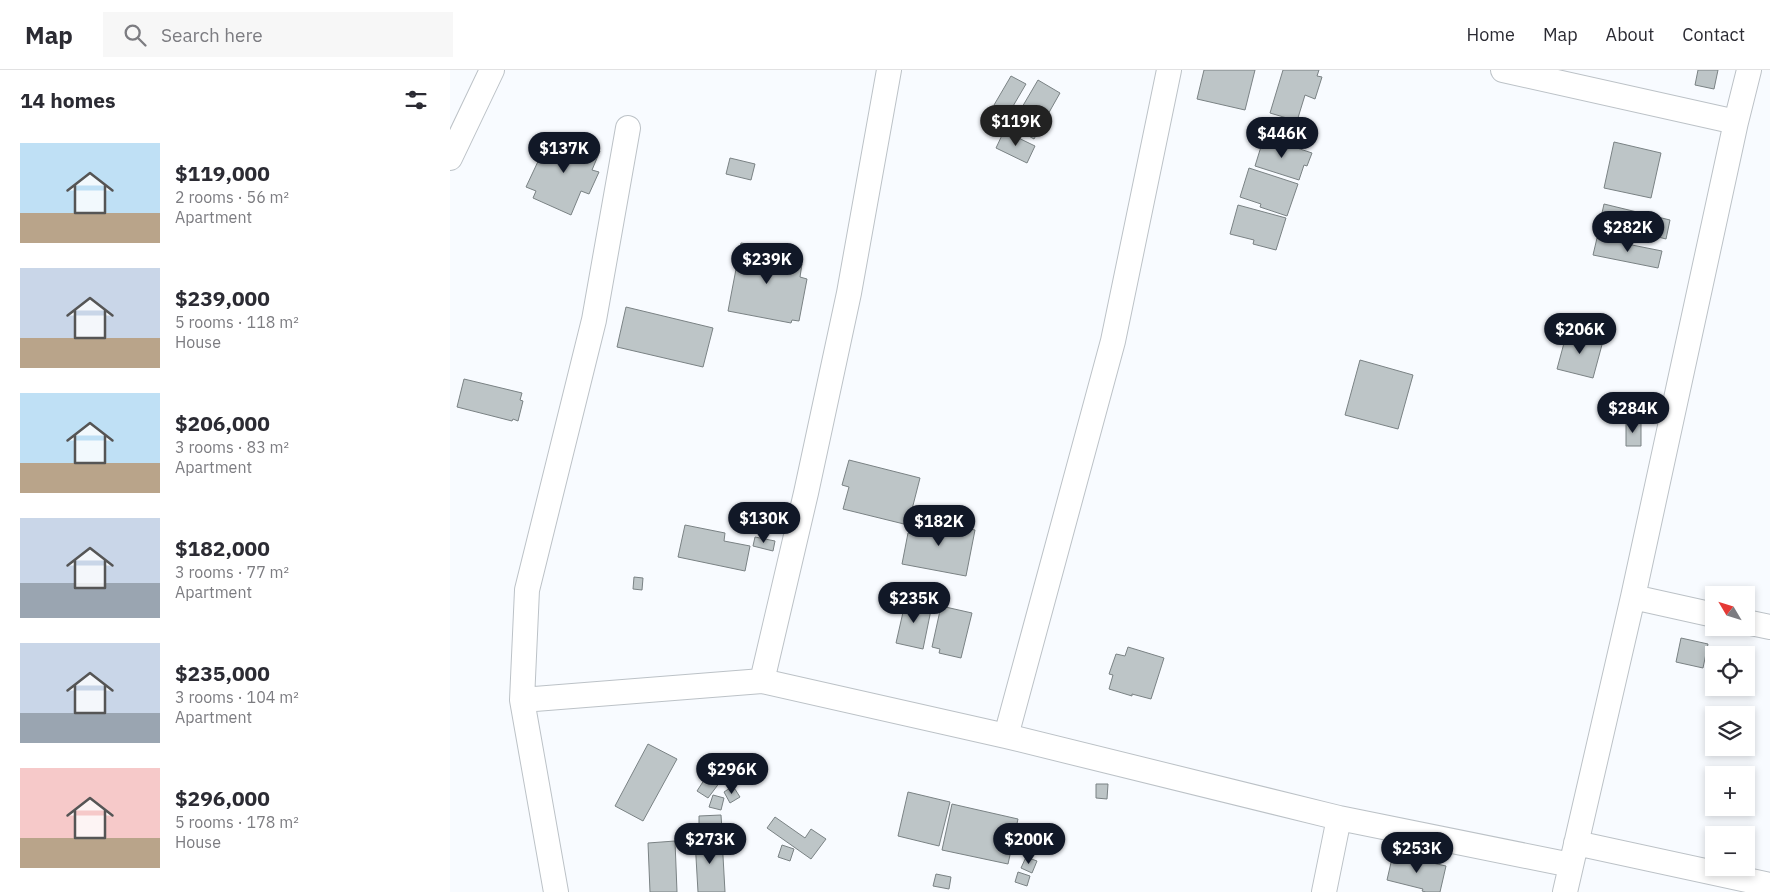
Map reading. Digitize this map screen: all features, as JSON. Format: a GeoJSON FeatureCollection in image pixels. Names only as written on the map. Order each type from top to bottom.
{"type":"FeatureCollection","features":[{"type":"Feature","properties":{"kind":"street"},"geometry":{"type":"LineString","coordinates":[[450,158],[492,70]]}},
{"type":"Feature","properties":{"kind":"street"},"geometry":{"type":"LineString","coordinates":[[762,681],[806,493],[849,293],[889,70]]}},
{"type":"Feature","properties":{"kind":"street"},"geometry":{"type":"LineString","coordinates":[[1006,736],[1113,340],[1169,70]]}},
{"type":"Feature","properties":{"kind":"street"},"geometry":{"type":"LineString","coordinates":[[1503,70],[1736,122]]}},
{"type":"Feature","properties":{"kind":"street"},"geometry":{"type":"LineString","coordinates":[[1565,892],[1633,597],[1736,122],[1749,70]]}},
{"type":"Feature","properties":{"kind":"street"},"geometry":{"type":"LineString","coordinates":[[556,892],[522,700],[527,590],[594,320],[628,128]]}},
{"type":"Feature","properties":{"kind":"street"},"geometry":{"type":"LineString","coordinates":[[1633,597],[1705,613]]}},
{"type":"Feature","properties":{"kind":"street"},"geometry":{"type":"LineString","coordinates":[[1755,624],[1770,627]]}},
{"type":"Feature","properties":{"kind":"street"},"geometry":{"type":"LineString","coordinates":[[522,700],[762,681],[1006,736],[1339,818],[1770,885]]}},
{"type":"Feature","properties":{"kind":"street"},"geometry":{"type":"LineString","coordinates":[[1324,892],[1339,818]]}},
{"type":"Feature","properties":{"kind":"building"},"geometry":{"type":"Polygon","coordinates":[[[1204,70],[1255,70],[1245,110],[1197,99],[1204,70]]]}},
{"type":"Feature","properties":{"kind":"building"},"geometry":{"type":"Polygon","coordinates":[[[1283,70],[1319,70],[1317,76],[1322,77],[1315,99],[1305,95],[1297,121],[1270,113],[1283,70]]]}},
{"type":"Feature","properties":{"kind":"building"},"geometry":{"type":"Polygon","coordinates":[[[1698,70],[1718,70],[1714,89],[1695,85],[1698,70]]]}},
{"type":"Feature","properties":{"kind":"building"},"geometry":{"type":"Polygon","coordinates":[[[1011,76],[1026,84],[1009,113],[994,105],[1011,76]]]}},
{"type":"Feature","properties":{"kind":"building"},"geometry":{"type":"Polygon","coordinates":[[[1038,80],[1060,93],[1034,139],[1011,126],[1038,80]]]}},
{"type":"Feature","properties":{"kind":"building"},"geometry":{"type":"Polygon","coordinates":[[[1004,131],[1035,146],[1027,163],[996,148],[1004,131]]]}},
{"type":"Feature","properties":{"kind":"building"},"geometry":{"type":"Polygon","coordinates":[[[559,133],[600,151],[592,170],[599,172],[589,194],[581,191],[571,215],[533,198],[536,191],[526,187],[541,155],[548,158],[559,133]]]}},
{"type":"Feature","properties":{"kind":"building"},"geometry":{"type":"Polygon","coordinates":[[[1264,137],[1312,153],[1307,166],[1304,165],[1299,180],[1255,166],[1264,137]]]}},
{"type":"Feature","properties":{"kind":"building"},"geometry":{"type":"Polygon","coordinates":[[[1614,142],[1661,153],[1651,198],[1604,188],[1614,142]]]}},
{"type":"Feature","properties":{"kind":"building"},"geometry":{"type":"Polygon","coordinates":[[[730,158],[755,164],[751,180],[726,174],[730,158]]]}},
{"type":"Feature","properties":{"kind":"building"},"geometry":{"type":"Polygon","coordinates":[[[1249,168],[1298,184],[1287,216],[1260,207],[1261,204],[1240,197],[1249,168]]]}},
{"type":"Feature","properties":{"kind":"building"},"geometry":{"type":"Polygon","coordinates":[[[1604,204],[1670,220],[1666,239],[1600,222],[1604,204]]]}},
{"type":"Feature","properties":{"kind":"building"},"geometry":{"type":"Polygon","coordinates":[[[1238,205],[1286,218],[1276,250],[1253,244],[1254,240],[1230,234],[1238,205]]]}},
{"type":"Feature","properties":{"kind":"building"},"geometry":{"type":"Polygon","coordinates":[[[1597,238],[1662,251],[1658,268],[1593,255],[1597,238]]]}},
{"type":"Feature","properties":{"kind":"building"},"geometry":{"type":"Polygon","coordinates":[[[741,243],[787,251],[786,261],[802,264],[800,277],[807,279],[799,321],[792,320],[791,323],[728,311],[741,243]]]}},
{"type":"Feature","properties":{"kind":"building"},"geometry":{"type":"Polygon","coordinates":[[[626,307],[713,328],[703,367],[617,347],[626,307]]]}},
{"type":"Feature","properties":{"kind":"building"},"geometry":{"type":"Polygon","coordinates":[[[1567,332],[1603,341],[1593,378],[1557,369],[1567,332]]]}},
{"type":"Feature","properties":{"kind":"building"},"geometry":{"type":"Polygon","coordinates":[[[1360,360],[1413,375],[1398,429],[1345,415],[1360,360]]]}},
{"type":"Feature","properties":{"kind":"building"},"geometry":{"type":"Polygon","coordinates":[[[464,379],[522,393],[520,400],[523,401],[518,421],[457,407],[464,379]]]}},
{"type":"Feature","properties":{"kind":"building"},"geometry":{"type":"Polygon","coordinates":[[[1626,422],[1641,422],[1641,446],[1626,446],[1626,422]]]}},
{"type":"Feature","properties":{"kind":"building"},"geometry":{"type":"Polygon","coordinates":[[[849,460],[920,478],[908,525],[843,509],[849,487],[842,485],[849,460]]]}},
{"type":"Feature","properties":{"kind":"building"},"geometry":{"type":"Polygon","coordinates":[[[916,518],[975,530],[966,576],[902,564],[908,533],[912,534],[916,518]]]}},
{"type":"Feature","properties":{"kind":"building"},"geometry":{"type":"Polygon","coordinates":[[[685,525],[725,533],[724,541],[750,546],[745,571],[678,557],[685,525]]]}},
{"type":"Feature","properties":{"kind":"building"},"geometry":{"type":"Polygon","coordinates":[[[755,537],[775,541],[773,551],[753,546],[755,537]]]}},
{"type":"Feature","properties":{"kind":"building"},"geometry":{"type":"Polygon","coordinates":[[[634,577],[643,578],[642,590],[633,589],[634,577]]]}},
{"type":"Feature","properties":{"kind":"building"},"geometry":{"type":"Polygon","coordinates":[[[906,599],[932,605],[923,649],[896,643],[906,599]]]}},
{"type":"Feature","properties":{"kind":"building"},"geometry":{"type":"Polygon","coordinates":[[[941,606],[972,613],[961,658],[939,653],[940,649],[932,647],[941,606]]]}},
{"type":"Feature","properties":{"kind":"building"},"geometry":{"type":"Polygon","coordinates":[[[1681,638],[1708,644],[1705,646],[1703,668],[1676,662],[1681,638]]]}},
{"type":"Feature","properties":{"kind":"building"},"geometry":{"type":"Polygon","coordinates":[[[1128,647],[1164,658],[1151,699],[1109,689],[1113,675],[1109,674],[1116,654],[1125,656],[1128,647]]]}},
{"type":"Feature","properties":{"kind":"building"},"geometry":{"type":"Polygon","coordinates":[[[648,744],[677,759],[643,821],[615,806],[648,744]]]}},
{"type":"Feature","properties":{"kind":"building"},"geometry":{"type":"Polygon","coordinates":[[[708,774],[720,782],[708,798],[697,791],[708,774]]]}},
{"type":"Feature","properties":{"kind":"building"},"geometry":{"type":"Polygon","coordinates":[[[1096,784],[1108,784],[1107,799],[1096,798],[1096,784]]]}},
{"type":"Feature","properties":{"kind":"building"},"geometry":{"type":"Polygon","coordinates":[[[733,786],[740,797],[730,803],[724,792],[733,786]]]}},
{"type":"Feature","properties":{"kind":"building"},"geometry":{"type":"Polygon","coordinates":[[[908,792],[950,802],[939,846],[898,836],[908,792]]]}},
{"type":"Feature","properties":{"kind":"building"},"geometry":{"type":"Polygon","coordinates":[[[713,795],[724,798],[721,810],[709,807],[713,795]]]}},
{"type":"Feature","properties":{"kind":"building"},"geometry":{"type":"Polygon","coordinates":[[[952,804],[1018,819],[1008,864],[942,850],[952,804]]]}},
{"type":"Feature","properties":{"kind":"building"},"geometry":{"type":"Polygon","coordinates":[[[721,815],[722,830],[699,831],[699,816],[721,815]]]}},
{"type":"Feature","properties":{"kind":"building"},"geometry":{"type":"Polygon","coordinates":[[[775,817],[805,838],[811,829],[826,839],[811,859],[767,828],[775,817]]]}},
{"type":"Feature","properties":{"kind":"building"},"geometry":{"type":"Polygon","coordinates":[[[722,838],[725,892],[698,892],[695,840],[722,838]]]}},
{"type":"Feature","properties":{"kind":"building"},"geometry":{"type":"Polygon","coordinates":[[[675,841],[677,892],[650,892],[648,843],[675,841]]]}},
{"type":"Feature","properties":{"kind":"building"},"geometry":{"type":"Polygon","coordinates":[[[782,845],[794,849],[790,861],[778,857],[782,845]]]}},
{"type":"Feature","properties":{"kind":"building"},"geometry":{"type":"Polygon","coordinates":[[[1393,854],[1446,866],[1440,892],[1426,892],[1422,891],[1423,889],[1387,880],[1393,854]]]}},
{"type":"Feature","properties":{"kind":"building"},"geometry":{"type":"Polygon","coordinates":[[[1026,857],[1037,861],[1032,873],[1021,868],[1026,857]]]}},
{"type":"Feature","properties":{"kind":"building"},"geometry":{"type":"Polygon","coordinates":[[[1018,872],[1030,876],[1027,886],[1015,882],[1018,872]]]}},
{"type":"Feature","properties":{"kind":"building"},"geometry":{"type":"Polygon","coordinates":[[[936,874],[951,877],[949,889],[933,886],[936,874]]]}}]}
